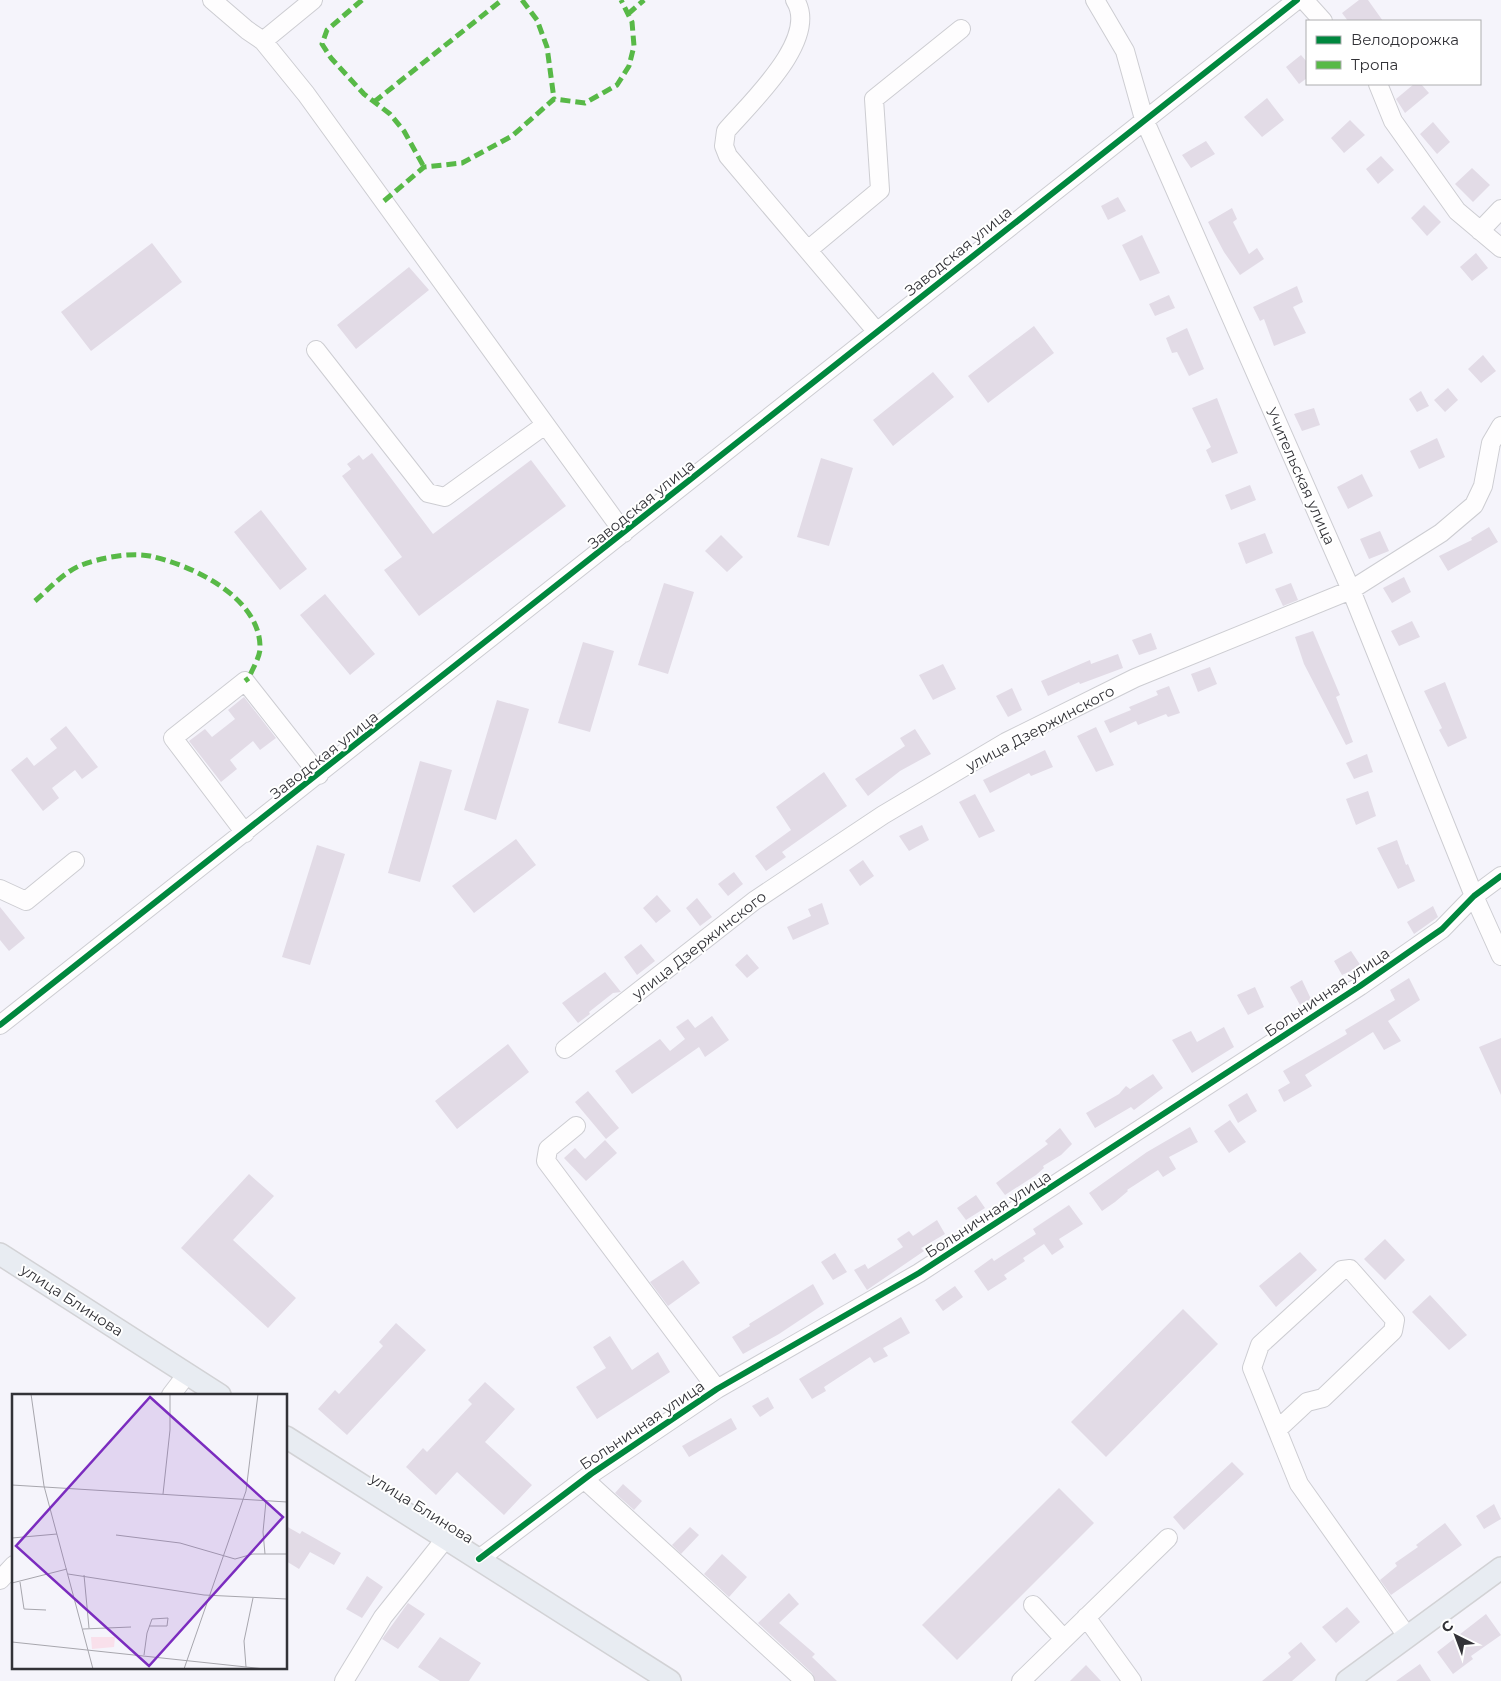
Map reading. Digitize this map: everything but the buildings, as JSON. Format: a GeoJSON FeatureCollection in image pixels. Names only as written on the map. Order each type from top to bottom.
{"type":"FeatureCollection","features":[{"type":"Feature","properties":{"kind":"main road","name":"улица Блинова"},"geometry":{"type":"LineString","coordinates":[[0,1254],[218,1394]]}},
{"type":"Feature","properties":{"kind":"main road","name":"улица Блинова"},"geometry":{"type":"LineString","coordinates":[[288,1438],[670,1681]]}},
{"type":"Feature","properties":{"kind":"main road"},"geometry":{"type":"LineString","coordinates":[[1347,1681],[1501,1568]]}},
{"type":"Feature","properties":{"kind":"street"},"geometry":{"type":"LineString","coordinates":[[212,0],[263,41],[306,94],[624,533]]}},
{"type":"Feature","properties":{"kind":"street"},"geometry":{"type":"LineString","coordinates":[[263,41],[313,0]]}},
{"type":"Feature","properties":{"kind":"street"},"geometry":{"type":"LineString","coordinates":[[796,0],[802,24],[788,59],[726,131],[724,146],[728,156],[877,332]]}},
{"type":"Feature","properties":{"kind":"street","name":"Учительская улица"},"geometry":{"type":"LineString","coordinates":[[1095,0],[1125,51],[1144,119],[1351,590],[1474,896],[1501,956]]}},
{"type":"Feature","properties":{"kind":"street","name":"Заводская улица"},"geometry":{"type":"LineString","coordinates":[[0,1026],[1144,119],[1297,0]]}},
{"type":"Feature","properties":{"kind":"street"},"geometry":{"type":"LineString","coordinates":[[1304,0],[1322,20]]}},
{"type":"Feature","properties":{"kind":"street"},"geometry":{"type":"LineString","coordinates":[[808,250],[880,190],[874,99],[962,29]]}},
{"type":"Feature","properties":{"kind":"street"},"geometry":{"type":"LineString","coordinates":[[1378,85],[1393,121],[1419,161],[1457,211],[1501,248]]}},
{"type":"Feature","properties":{"kind":"street"},"geometry":{"type":"LineString","coordinates":[[1480,231],[1501,210]]}},
{"type":"Feature","properties":{"kind":"street"},"geometry":{"type":"LineString","coordinates":[[316,350],[428,493],[444,497],[546,425]]}},
{"type":"Feature","properties":{"kind":"street","name":"улица Дзержинского"},"geometry":{"type":"LineString","coordinates":[[565,1049],[754,901],[883,815],[1006,742],[1135,678],[1351,590],[1440,533],[1474,505],[1483,486],[1491,443],[1501,426]]}},
{"type":"Feature","properties":{"kind":"street"},"geometry":{"type":"LineString","coordinates":[[245,833],[173,738],[245,681],[319,775]]}},
{"type":"Feature","properties":{"kind":"street"},"geometry":{"type":"LineString","coordinates":[[0,889],[26,901],[75,861]]}},
{"type":"Feature","properties":{"kind":"street","name":"Больничная улица"},"geometry":{"type":"LineString","coordinates":[[479,1559],[584,1479],[717,1389],[919,1273],[1185,1101],[1442,929],[1474,896],[1501,876]]}},
{"type":"Feature","properties":{"kind":"street"},"geometry":{"type":"LineString","coordinates":[[576,1126],[548,1148],[546,1161],[717,1389]]}},
{"type":"Feature","properties":{"kind":"street"},"geometry":{"type":"LineString","coordinates":[[1277,1430],[1307,1402],[1323,1398],[1393,1331],[1395,1320],[1350,1269],[1342,1270],[1260,1345],[1252,1368],[1277,1430],[1299,1484],[1407,1636]]}},
{"type":"Feature","properties":{"kind":"street"},"geometry":{"type":"LineString","coordinates":[[172,1394],[187,1374]]}},
{"type":"Feature","properties":{"kind":"street"},"geometry":{"type":"LineString","coordinates":[[584,1479],[805,1681]]}},
{"type":"Feature","properties":{"kind":"street"},"geometry":{"type":"LineString","coordinates":[[344,1681],[383,1617],[446,1538]]}},
{"type":"Feature","properties":{"kind":"street"},"geometry":{"type":"LineString","coordinates":[[1021,1681],[1168,1538]]}},
{"type":"Feature","properties":{"kind":"street"},"geometry":{"type":"LineString","coordinates":[[0,1580],[12,1568]]}},
{"type":"Feature","properties":{"kind":"street"},"geometry":{"type":"LineString","coordinates":[[1033,1605],[1064,1639]]}},
{"type":"Feature","properties":{"kind":"street"},"geometry":{"type":"LineString","coordinates":[[1086,1617],[1132,1681]]}},
{"type":"Feature","properties":{"kind":"marked path"},"geometry":{"type":"LineString","coordinates":[[362,0],[327,30],[322,44],[331,58],[364,94],[390,114],[404,131],[424,167]]}},
{"type":"Feature","properties":{"kind":"marked path"},"geometry":{"type":"LineString","coordinates":[[374,102],[502,0]]}},
{"type":"Feature","properties":{"kind":"marked path"},"geometry":{"type":"LineString","coordinates":[[522,0],[537,20],[547,47],[554,99]]}},
{"type":"Feature","properties":{"kind":"marked path"},"geometry":{"type":"LineString","coordinates":[[384,201],[424,167],[462,163],[512,136],[554,99],[585,103],[617,85],[629,66],[634,46],[632,22],[621,0]]}},
{"type":"Feature","properties":{"kind":"marked path"},"geometry":{"type":"LineString","coordinates":[[628,14],[644,0]]}},
{"type":"Feature","properties":{"kind":"marked path"},"geometry":{"type":"LineString","coordinates":[[35,601],[61,577],[87,563],[124,555],[142,555],[167,560],[185,567],[220,586],[236,598],[248,613],[257,628],[260,646],[256,662],[249,678],[245,681]]}},
{"type":"Feature","properties":{"kind":"cycle path"},"geometry":{"type":"LineString","coordinates":[[0,1025],[1297,0]]}},
{"type":"Feature","properties":{"kind":"cycle path"},"geometry":{"type":"LineString","coordinates":[[479,1559],[591,1474],[717,1389],[919,1273],[1360,986],[1442,929],[1474,896],[1501,876]]}}]}
